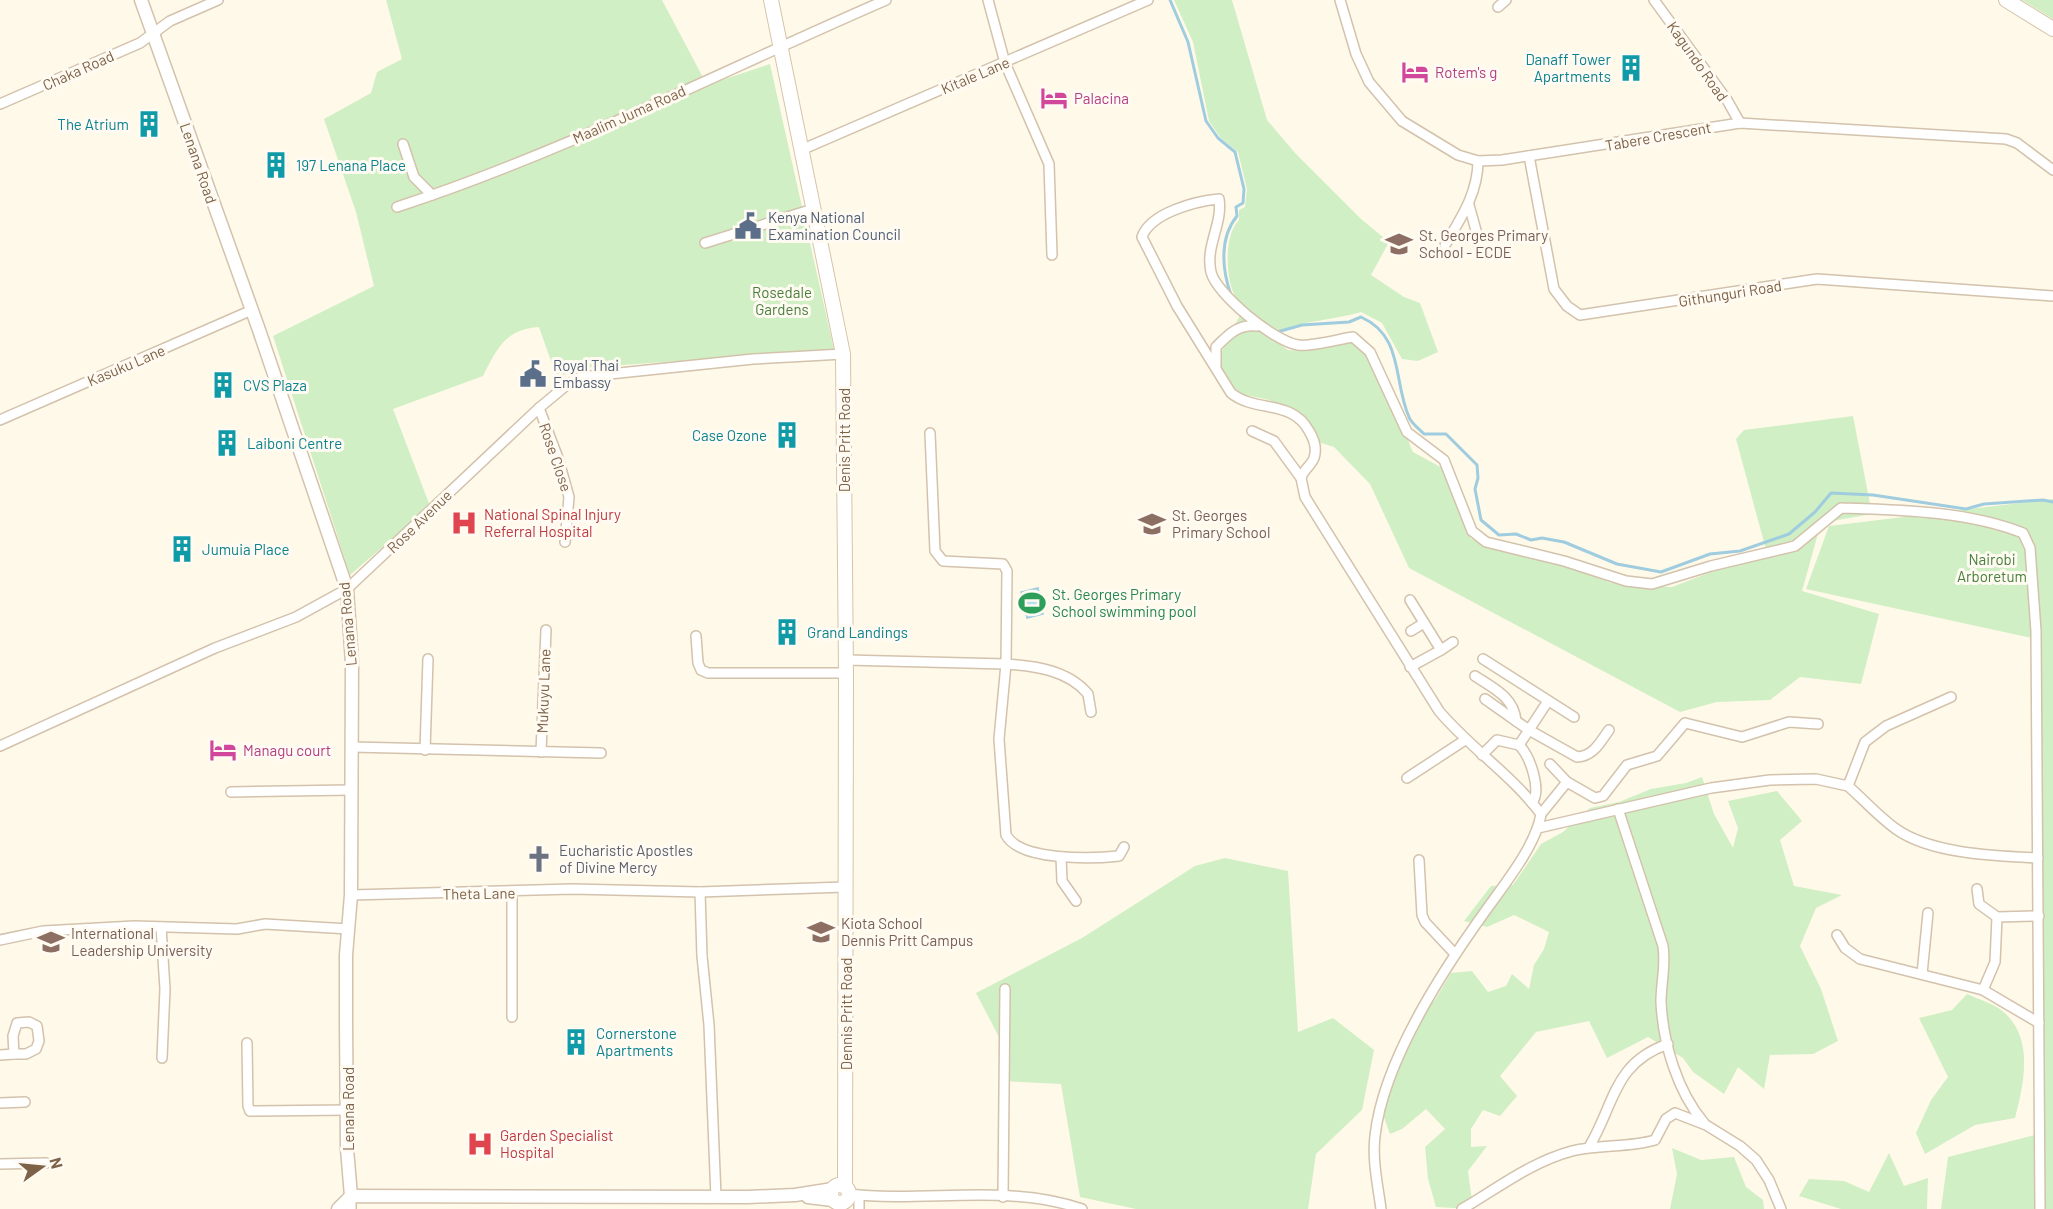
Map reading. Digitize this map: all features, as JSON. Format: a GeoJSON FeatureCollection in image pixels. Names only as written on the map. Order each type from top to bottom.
{"type":"FeatureCollection","features":[{"type":"Feature","properties":{"kind":"main road","name":"Denis Pritt Road"},"geometry":{"type":"LineString","coordinates":[[771,0],[843,354],[846,666],[844,887]]}},
{"type":"Feature","properties":{"kind":"main road"},"geometry":{"type":"LineString","coordinates":[[2006,0],[2053,29]]}},
{"type":"Feature","properties":{"kind":"main road","name":"Dennis Pritt Road"},"geometry":{"type":"LineString","coordinates":[[842,1197],[846,1142],[844,887]]}},
{"type":"Feature","properties":{"kind":"street","name":"Lenana Road"},"geometry":{"type":"LineString","coordinates":[[141,0],[252,310],[347,589],[352,663],[351,895],[346,956],[349,1110],[347,1149],[351,1203]]}},
{"type":"Feature","properties":{"kind":"street","name":"Chaka Road"},"geometry":{"type":"LineString","coordinates":[[0,104],[140,43],[170,21],[218,0]]}},
{"type":"Feature","properties":{"kind":"street","name":"Maalim Juma Road"},"geometry":{"type":"LineString","coordinates":[[397,207],[606,125],[886,0]]}},
{"type":"Feature","properties":{"kind":"street"},"geometry":{"type":"LineString","coordinates":[[988,0],[1005,63],[1048,165],[1052,255]]}},
{"type":"Feature","properties":{"kind":"street","name":"Kitale Lane"},"geometry":{"type":"LineString","coordinates":[[801,150],[1148,0]]}},
{"type":"Feature","properties":{"kind":"street","name":"Tabere Crescent"},"geometry":{"type":"LineString","coordinates":[[1340,0],[1356,54],[1369,82],[1387,104],[1402,121],[1458,155],[1478,161],[1529,156],[1740,123],[2006,139],[2018,143],[2053,170]]}},
{"type":"Feature","properties":{"kind":"street"},"geometry":{"type":"LineString","coordinates":[[1498,7],[1506,0]]}},
{"type":"Feature","properties":{"kind":"street","name":"Kagundo Road"},"geometry":{"type":"LineString","coordinates":[[1654,0],[1740,123]]}},
{"type":"Feature","properties":{"kind":"street"},"geometry":{"type":"LineString","coordinates":[[404,144],[414,177],[432,195]]}},
{"type":"Feature","properties":{"kind":"street","name":"Githunguri Road"},"geometry":{"type":"LineString","coordinates":[[1529,156],[1554,289],[1567,306],[1580,315],[1817,279],[2053,296]]}},
{"type":"Feature","properties":{"kind":"street"},"geometry":{"type":"LineString","coordinates":[[1445,245],[1469,205],[1478,176],[1478,161]]}},
{"type":"Feature","properties":{"kind":"street"},"geometry":{"type":"LineString","coordinates":[[1257,326],[1211,274],[1210,251],[1221,211],[1219,199],[1197,200],[1157,219],[1145,230],[1142,237],[1148,253],[1177,306],[1231,393],[1238,398],[1283,408],[1296,415],[1307,428],[1315,441],[1314,459],[1301,478]]}},
{"type":"Feature","properties":{"kind":"street"},"geometry":{"type":"LineString","coordinates":[[1469,205],[1477,234]]}},
{"type":"Feature","properties":{"kind":"street"},"geometry":{"type":"LineString","coordinates":[[705,243],[813,209]]}},
{"type":"Feature","properties":{"kind":"street","name":"Kasuku Lane"},"geometry":{"type":"LineString","coordinates":[[0,420],[252,310]]}},
{"type":"Feature","properties":{"kind":"street"},"geometry":{"type":"LineString","coordinates":[[1216,369],[1216,347],[1244,324],[1257,326],[1298,345],[1353,337],[1370,352],[1407,432],[1444,460],[1472,531],[1486,542],[1564,561],[1626,581],[1652,584],[1711,566],[1795,546],[1841,508],[1942,516],[1999,524],[2023,533],[2030,548],[2035,600],[2040,1209]]}},
{"type":"Feature","properties":{"kind":"street","name":"Rose Avenue"},"geometry":{"type":"LineString","coordinates":[[0,746],[215,648],[296,617],[347,589],[539,408],[568,384],[581,377],[753,359],[843,354]]}},
{"type":"Feature","properties":{"kind":"street","name":"Rose Close"},"geometry":{"type":"LineString","coordinates":[[539,408],[558,458],[569,497],[565,542]]}},
{"type":"Feature","properties":{"kind":"street"},"geometry":{"type":"LineString","coordinates":[[1252,431],[1274,441],[1301,478],[1305,497],[1439,711],[1465,740],[1532,803],[1540,814]]}},
{"type":"Feature","properties":{"kind":"street"},"geometry":{"type":"LineString","coordinates":[[930,432],[935,551],[943,561],[1003,564],[1007,571],[1006,664],[999,739],[1006,835],[1016,846],[1026,847],[1042,855],[1061,857],[1119,856],[1124,847]]}},
{"type":"Feature","properties":{"kind":"street"},"geometry":{"type":"LineString","coordinates":[[1410,600],[1441,651]]}},
{"type":"Feature","properties":{"kind":"street"},"geometry":{"type":"LineString","coordinates":[[1411,632],[1424,623]]}},
{"type":"Feature","properties":{"kind":"street","name":"Mukuyu Lane"},"geometry":{"type":"LineString","coordinates":[[541,752],[546,630]]}},
{"type":"Feature","properties":{"kind":"street"},"geometry":{"type":"LineString","coordinates":[[696,636],[698,663],[701,670],[708,673],[846,666],[1006,664],[1044,669],[1072,681],[1088,694],[1091,712]]}},
{"type":"Feature","properties":{"kind":"street"},"geometry":{"type":"LineString","coordinates":[[1410,667],[1453,642]]}},
{"type":"Feature","properties":{"kind":"street"},"geometry":{"type":"LineString","coordinates":[[425,750],[428,659]]}},
{"type":"Feature","properties":{"kind":"street"},"geometry":{"type":"LineString","coordinates":[[1483,659],[1574,717]]}},
{"type":"Feature","properties":{"kind":"street"},"geometry":{"type":"LineString","coordinates":[[1475,676],[1509,700],[1515,710],[1516,720]]}},
{"type":"Feature","properties":{"kind":"street"},"geometry":{"type":"LineString","coordinates":[[1848,786],[1864,742],[1886,726],[1951,697]]}},
{"type":"Feature","properties":{"kind":"street"},"geometry":{"type":"LineString","coordinates":[[1485,699],[1529,730],[1577,758],[1595,750],[1609,730]]}},
{"type":"Feature","properties":{"kind":"street"},"geometry":{"type":"LineString","coordinates":[[1520,745],[1548,701]]}},
{"type":"Feature","properties":{"kind":"street"},"geometry":{"type":"LineString","coordinates":[[1550,764],[1567,782],[1595,798],[1603,796],[1627,765],[1657,756],[1685,723],[1742,737],[1789,722],[1818,724]]}},
{"type":"Feature","properties":{"kind":"street"},"geometry":{"type":"LineString","coordinates":[[1407,778],[1465,740]]}},
{"type":"Feature","properties":{"kind":"street"},"geometry":{"type":"LineString","coordinates":[[1482,755],[1497,740],[1520,745],[1531,763],[1536,796],[1532,803]]}},
{"type":"Feature","properties":{"kind":"street","name":"Mukuyu Lane"},"geometry":{"type":"LineString","coordinates":[[351,747],[601,753]]}},
{"type":"Feature","properties":{"kind":"street"},"geometry":{"type":"LineString","coordinates":[[1538,828],[1711,788],[1770,780],[1816,779],[1848,786],[1896,829],[1924,844],[2001,856],[2038,858]]}},
{"type":"Feature","properties":{"kind":"street"},"geometry":{"type":"LineString","coordinates":[[1381,1209],[1374,1139],[1388,1082],[1415,1024],[1455,954],[1502,888],[1538,828],[1540,814],[1567,782]]}},
{"type":"Feature","properties":{"kind":"street"},"geometry":{"type":"LineString","coordinates":[[231,792],[351,790]]}},
{"type":"Feature","properties":{"kind":"street"},"geometry":{"type":"LineString","coordinates":[[1618,809],[1663,946],[1665,958],[1661,1001],[1668,1044],[1684,1097],[1706,1125]]}},
{"type":"Feature","properties":{"kind":"street"},"geometry":{"type":"LineString","coordinates":[[1061,857],[1061,876],[1076,901]]}},
{"type":"Feature","properties":{"kind":"street"},"geometry":{"type":"LineString","coordinates":[[1419,860],[1422,915],[1425,922],[1455,954]]}},
{"type":"Feature","properties":{"kind":"street"},"geometry":{"type":"LineString","coordinates":[[716,1197],[709,1025],[702,956],[700,892],[844,887]]}},
{"type":"Feature","properties":{"kind":"street"},"geometry":{"type":"LineString","coordinates":[[1977,889],[1979,904],[1997,917],[2039,916]]}},
{"type":"Feature","properties":{"kind":"street","name":"Theta Lane"},"geometry":{"type":"LineString","coordinates":[[351,895],[606,890],[700,892]]}},
{"type":"Feature","properties":{"kind":"street"},"geometry":{"type":"LineString","coordinates":[[512,892],[512,1017]]}},
{"type":"Feature","properties":{"kind":"street"},"geometry":{"type":"LineString","coordinates":[[1922,974],[1928,913]]}},
{"type":"Feature","properties":{"kind":"street"},"geometry":{"type":"LineString","coordinates":[[1983,990],[1995,962],[1997,917]]}},
{"type":"Feature","properties":{"kind":"street"},"geometry":{"type":"LineString","coordinates":[[0,940],[76,928],[237,929],[265,924],[349,929]]}},
{"type":"Feature","properties":{"kind":"street"},"geometry":{"type":"LineString","coordinates":[[161,927],[165,989],[162,1058]]}},
{"type":"Feature","properties":{"kind":"street"},"geometry":{"type":"LineString","coordinates":[[1837,935],[1845,948],[1860,959],[1983,990],[2039,1023]]}},
{"type":"Feature","properties":{"kind":"street"},"geometry":{"type":"LineString","coordinates":[[1003,1197],[1005,988]]}},
{"type":"Feature","properties":{"kind":"street"},"geometry":{"type":"LineString","coordinates":[[248,1043],[248,1106],[250,1111],[349,1110]]}},
{"type":"Feature","properties":{"kind":"street"},"geometry":{"type":"LineString","coordinates":[[1589,1147],[1616,1084],[1645,1054],[1668,1044]]}},
{"type":"Feature","properties":{"kind":"street"},"geometry":{"type":"LineString","coordinates":[[0,1055],[14,1054]]}},
{"type":"Feature","properties":{"kind":"street"},"geometry":{"type":"LineString","coordinates":[[0,1103],[25,1102]]}},
{"type":"Feature","properties":{"kind":"street"},"geometry":{"type":"LineString","coordinates":[[1462,1209],[1528,1168],[1551,1157],[1589,1147],[1630,1146],[1654,1140],[1666,1119],[1675,1113],[1706,1125],[1740,1146],[1756,1160],[1769,1180],[1781,1209]]}},
{"type":"Feature","properties":{"kind":"street"},"geometry":{"type":"LineString","coordinates":[[0,1164],[46,1164]]}},
{"type":"Feature","properties":{"kind":"street"},"geometry":{"type":"LineString","coordinates":[[338,1209],[351,1203],[795,1195],[1003,1197],[1056,1201],[1082,1209]]}},
{"type":"Feature","properties":{"kind":"street"},"geometry":{"type":"LineString","coordinates":[[842,1197],[858,1209]]}},
{"type":"Feature","properties":{"kind":"green space","name":"Rosedale Gardens"},"geometry":{"type":"Polygon","coordinates":[[[386,0],[662,0],[707,85],[770,64],[834,350],[580,368],[557,378],[539,327],[518,332],[503,342],[483,376],[393,409],[430,506],[350,575],[273,336],[374,286],[356,212],[324,119],[371,93],[377,72],[402,59],[386,0]]]}},
{"type":"Feature","properties":{"kind":"green space"},"geometry":{"type":"Polygon","coordinates":[[[1174,0],[1232,0],[1267,120],[1296,154],[1361,219],[1389,242],[1371,275],[1404,297],[1420,303],[1438,352],[1418,361],[1402,359],[1382,323],[1361,312],[1280,331],[1252,315],[1238,301],[1230,284],[1228,248],[1230,237],[1239,220],[1239,210],[1245,207],[1247,189],[1238,152],[1220,137],[1209,121],[1193,42],[1174,0]]]}},
{"type":"Feature","properties":{"kind":"green space"},"geometry":{"type":"Polygon","coordinates":[[[2022,0],[2053,0],[2053,19],[2022,0]]]}},
{"type":"Feature","properties":{"kind":"green space"},"geometry":{"type":"Polygon","coordinates":[[[1240,315],[1288,350],[1301,351],[1354,340],[1372,360],[1380,375],[1413,452],[1446,470],[1471,539],[1568,566],[1611,583],[1672,587],[1719,569],[1768,557],[1736,439],[1744,430],[1853,416],[1872,514],[1821,523],[1802,591],[1879,614],[1861,684],[1800,677],[1770,700],[1717,702],[1680,712],[1409,568],[1370,484],[1334,447],[1318,442],[1303,420],[1290,410],[1274,402],[1241,393],[1234,388],[1218,359],[1240,315]]]}},
{"type":"Feature","properties":{"kind":"green space","name":"Nairobi Arboretum"},"geometry":{"type":"Polygon","coordinates":[[[2053,499],[2053,1209],[1941,1209],[1948,1157],[2035,1135],[2041,640],[1806,589],[1829,526],[2053,499]]]}},
{"type":"Feature","properties":{"kind":"green space"},"geometry":{"type":"Polygon","coordinates":[[[1702,777],[1714,814],[1733,848],[1738,828],[1728,801],[1777,791],[1802,821],[1780,840],[1794,886],[1842,895],[1816,908],[1800,946],[1821,989],[1838,1041],[1813,1054],[1770,1055],[1764,1089],[1738,1067],[1724,1094],[1693,1072],[1683,1058],[1648,1037],[1607,1058],[1589,1021],[1536,1032],[1500,1076],[1517,1096],[1500,1116],[1483,1110],[1471,1129],[1471,1147],[1487,1146],[1468,1171],[1473,1209],[1436,1207],[1428,1179],[1425,1147],[1445,1129],[1426,1109],[1402,1129],[1390,1134],[1377,1098],[1406,1030],[1435,1000],[1451,973],[1472,971],[1488,992],[1506,986],[1512,974],[1529,989],[1534,965],[1544,949],[1549,932],[1514,915],[1487,927],[1464,921],[1491,886],[1513,885],[1541,844],[1563,832],[1590,808],[1619,802],[1651,789],[1686,783],[1702,777]]]}},
{"type":"Feature","properties":{"kind":"green space"},"geometry":{"type":"Polygon","coordinates":[[[1225,858],[1288,871],[1298,1032],[1333,1018],[1374,1050],[1362,1110],[1316,1154],[1308,1209],[1136,1209],[1080,1197],[1061,1084],[1002,1081],[999,1037],[976,993],[1082,938],[1195,866],[1225,858]]]}},
{"type":"Feature","properties":{"kind":"green space"},"geometry":{"type":"Polygon","coordinates":[[[1967,994],[2001,1010],[2012,1021],[2019,1033],[2024,1061],[2015,1118],[1975,1125],[1925,1154],[1916,1133],[1931,1100],[1948,1077],[1919,1018],[1952,1010],[1967,994]]]}},
{"type":"Feature","properties":{"kind":"green space"},"geometry":{"type":"Polygon","coordinates":[[[1672,1148],[1701,1160],[1734,1157],[1746,1187],[1763,1200],[1764,1209],[1670,1209],[1677,1174],[1672,1148]]]}},
{"type":"Feature","properties":{"kind":"green space"},"geometry":{"type":"Polygon","coordinates":[[[1889,1153],[1904,1186],[1928,1178],[1927,1209],[1841,1209],[1799,1196],[1809,1179],[1844,1181],[1869,1192],[1889,1153]]]}},
{"type":"Feature","properties":{"kind":"water","name":"St. Georges Primary School swimming pool"},"geometry":{"type":"Polygon","coordinates":[[[1038,588],[1043,614],[1027,618],[1021,592],[1038,588]]]}},
{"type":"Feature","properties":{"kind":"waterway"},"geometry":{"type":"LineString","coordinates":[[1170,0],[1188,42],[1206,121],[1218,138],[1235,152],[1244,189],[1243,203],[1236,207],[1237,216],[1227,234],[1225,244],[1224,265],[1231,295]]}},
{"type":"Feature","properties":{"kind":"waterway"},"geometry":{"type":"LineString","coordinates":[[1277,332],[1302,325],[1349,322],[1361,317],[1375,325],[1391,347],[1404,403],[1411,421],[1424,434],[1446,434],[1477,465],[1478,478],[1475,489],[1481,520],[1499,535],[1516,534],[1531,540],[1542,538],[1564,542],[1617,564],[1661,572],[1710,554],[1740,551],[1789,534],[1815,512],[1831,493],[1873,495],[1966,509],[1984,504],[2043,500],[2053,502]]}},
{"type":"Feature","properties":{"kind":"place","name":"Danaff Tower Apartments"},"geometry":{"type":"Point","coordinates":[1631,68]}},
{"type":"Feature","properties":{"kind":"place","name":"Rotem's g"},"geometry":{"type":"Point","coordinates":[1415,72]}},
{"type":"Feature","properties":{"kind":"place","name":"Palacina"},"geometry":{"type":"Point","coordinates":[1054,98]}},
{"type":"Feature","properties":{"kind":"place","name":"The Atrium"},"geometry":{"type":"Point","coordinates":[149,124]}},
{"type":"Feature","properties":{"kind":"place","name":"197 Lenana Place"},"geometry":{"type":"Point","coordinates":[276,165]}},
{"type":"Feature","properties":{"kind":"place","name":"Kenya National Examination Council"},"geometry":{"type":"Point","coordinates":[748,226]}},
{"type":"Feature","properties":{"kind":"place","name":"St. Georges Primary School - ECDE"},"geometry":{"type":"Point","coordinates":[1399,244]}},
{"type":"Feature","properties":{"kind":"place","name":"Royal Thai Embassy"},"geometry":{"type":"Point","coordinates":[533,374]}},
{"type":"Feature","properties":{"kind":"place","name":"CVS Plaza"},"geometry":{"type":"Point","coordinates":[223,385]}},
{"type":"Feature","properties":{"kind":"place","name":"Case Ozone"},"geometry":{"type":"Point","coordinates":[787,435]}},
{"type":"Feature","properties":{"kind":"place","name":"Laiboni Centre"},"geometry":{"type":"Point","coordinates":[227,443]}},
{"type":"Feature","properties":{"kind":"place","name":"National Spinal Injury Referral Hospital"},"geometry":{"type":"Point","coordinates":[464,523]}},
{"type":"Feature","properties":{"kind":"place","name":"St. Georges Primary School"},"geometry":{"type":"Point","coordinates":[1152,524]}},
{"type":"Feature","properties":{"kind":"place","name":"Jumuia Place"},"geometry":{"type":"Point","coordinates":[182,549]}},
{"type":"Feature","properties":{"kind":"place","name":"St. Georges Primary School swimming pool"},"geometry":{"type":"Point","coordinates":[1032,603]}},
{"type":"Feature","properties":{"kind":"place","name":"Grand Landings"},"geometry":{"type":"Point","coordinates":[787,632]}},
{"type":"Feature","properties":{"kind":"place","name":"Managu court"},"geometry":{"type":"Point","coordinates":[223,750]}},
{"type":"Feature","properties":{"kind":"place","name":"Eucharistic Apostles of Divine Mercy"},"geometry":{"type":"Point","coordinates":[539,859]}},
{"type":"Feature","properties":{"kind":"place","name":"Kiota School Dennis Pritt Campus"},"geometry":{"type":"Point","coordinates":[821,932]}},
{"type":"Feature","properties":{"kind":"place","name":"International Leadership University"},"geometry":{"type":"Point","coordinates":[51,942]}},
{"type":"Feature","properties":{"kind":"place","name":"Cornerstone Apartments"},"geometry":{"type":"Point","coordinates":[576,1042]}},
{"type":"Feature","properties":{"kind":"place","name":"Garden Specialist Hospital"},"geometry":{"type":"Point","coordinates":[480,1144]}}]}
